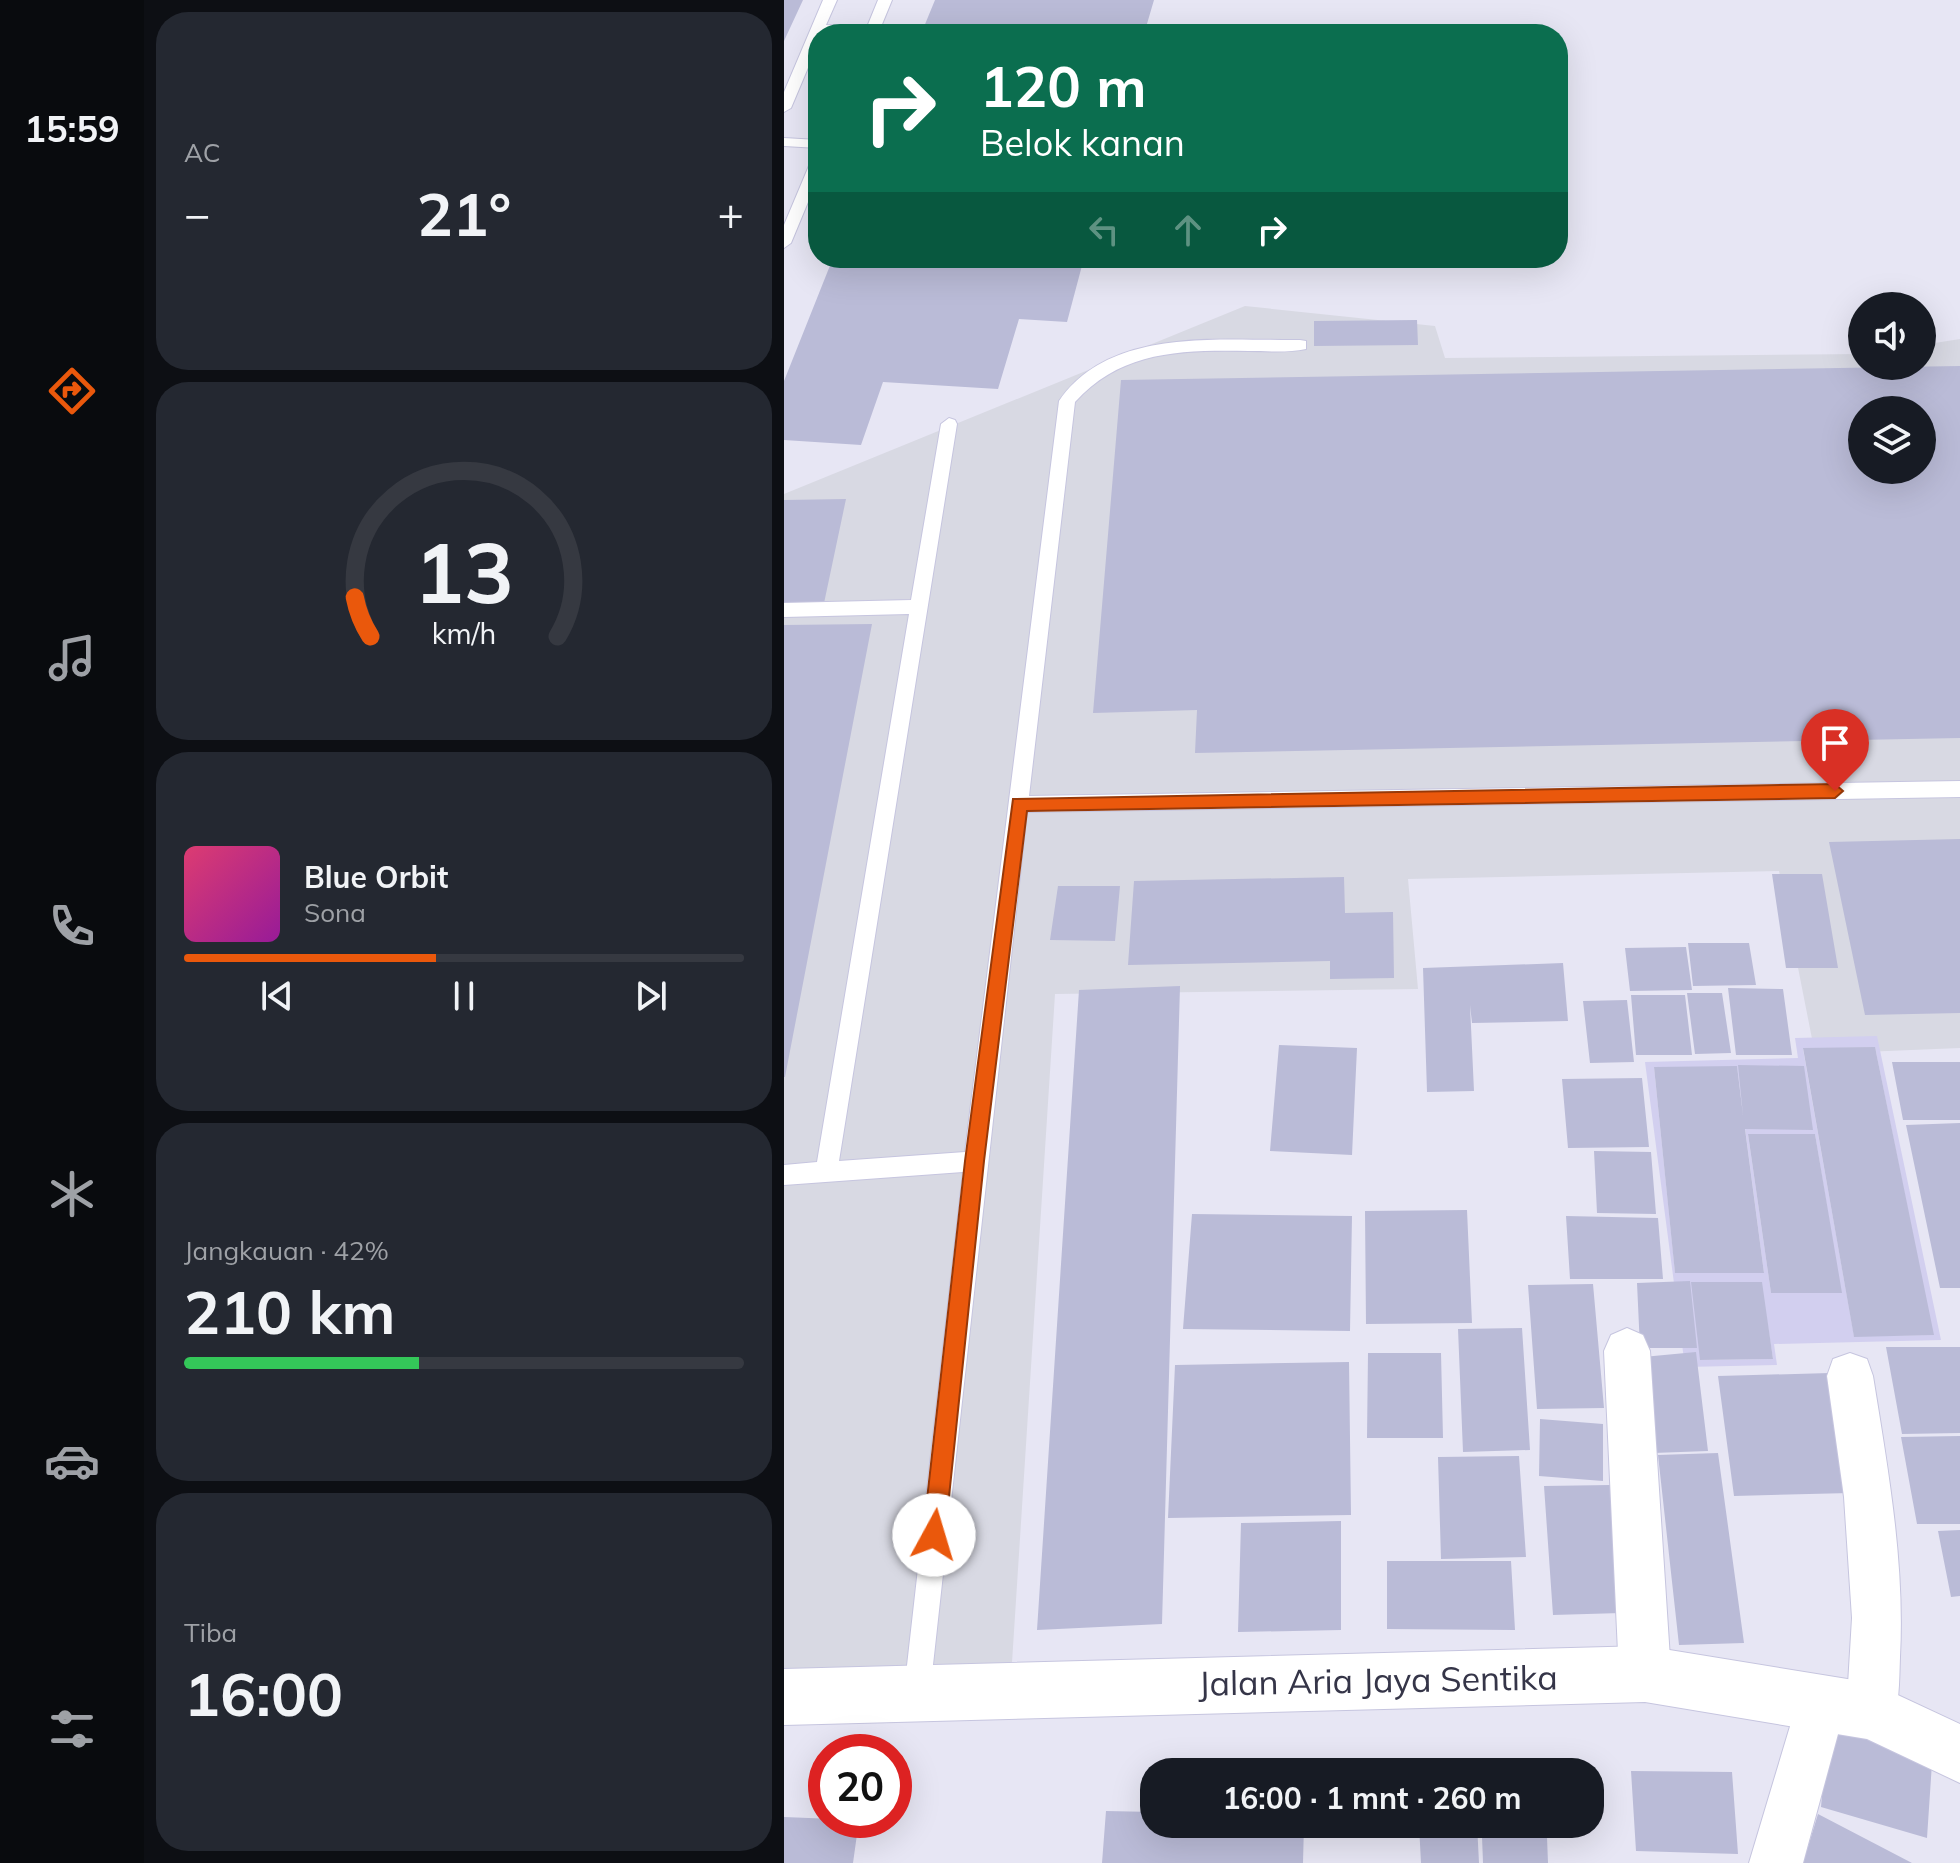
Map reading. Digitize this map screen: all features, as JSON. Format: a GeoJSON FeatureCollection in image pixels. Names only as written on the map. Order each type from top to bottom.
{"type":"FeatureCollection","features":[{"type":"Feature","properties":{"kind":"street"},"geometry":{"type":"LineString","coordinates":[[1627,1351],[1645,1674]]}},
{"type":"Feature","properties":{"kind":"street"},"geometry":{"type":"LineString","coordinates":[[1776,1863],[1846,1706],[1877,1618],[1868,1497],[1850,1376]]}},
{"type":"Feature","properties":{"kind":"street","name":"Jalan Aria Jaya Sentika"},"geometry":{"type":"LineString","coordinates":[[784,1697],[1645,1674],[1846,1706],[1960,1754]]}},
{"type":"Feature","properties":{"kind":"lane"},"geometry":{"type":"LineString","coordinates":[[819,24],[830,0]]}},
{"type":"Feature","properties":{"kind":"lane"},"geometry":{"type":"LineString","coordinates":[[875,24],[885,0]]}},
{"type":"Feature","properties":{"kind":"lane"},"geometry":{"type":"LineString","coordinates":[[784,108],[808,51]]}},
{"type":"Feature","properties":{"kind":"lane"},"geometry":{"type":"LineString","coordinates":[[784,142],[808,143]]}},
{"type":"Feature","properties":{"kind":"lane"},"geometry":{"type":"LineString","coordinates":[[784,243],[808,185]]}},
{"type":"Feature","properties":{"kind":"lane"},"geometry":{"type":"LineString","coordinates":[[917,1692],[975,1161],[1067,401],[1077,387],[1096,371],[1144,352],[1300,345]]}},
{"type":"Feature","properties":{"kind":"lane"},"geometry":{"type":"LineString","coordinates":[[826,1172],[916,607],[949,424]]}},
{"type":"Feature","properties":{"kind":"lane"},"geometry":{"type":"LineString","coordinates":[[784,610],[916,607]]}},
{"type":"Feature","properties":{"kind":"lane"},"geometry":{"type":"LineString","coordinates":[[1019,804],[1960,789]]}},
{"type":"Feature","properties":{"kind":"lane"},"geometry":{"type":"LineString","coordinates":[[784,1175],[975,1161]]}},
{"type":"Feature","properties":{"kind":"shaded area"},"geometry":{"type":"Polygon","coordinates":[[[1245,306],[1435,326],[1445,358],[1848,354],[1848,380],[1936,380],[1936,343],[1960,339],[1960,1048],[1815,1054],[1779,871],[1408,879],[1418,989],[1055,994],[1011,1678],[784,1682],[784,494],[1245,306]]]}},
{"type":"Feature","properties":{"kind":"shaded area"},"geometry":{"type":"Polygon","coordinates":[[[1877,1036],[1941,1340],[1774,1344],[1777,1365],[1685,1367],[1645,1062],[1798,1058],[1795,1038],[1877,1036]],[[1875,1047],[1803,1049],[1854,1336],[1933,1335],[1875,1047]],[[1654,1067],[1675,1272],[1764,1273],[1737,1067],[1654,1067]],[[1748,1134],[1771,1293],[1841,1293],[1815,1134],[1748,1134]],[[1761,1282],[1700,1360],[1773,1359],[1761,1282]]]}},
{"type":"Feature","properties":{"kind":"building"},"geometry":{"type":"Polygon","coordinates":[[[784,0],[803,0],[784,41],[784,0]]]}},
{"type":"Feature","properties":{"kind":"building"},"geometry":{"type":"Polygon","coordinates":[[[935,0],[1154,0],[1147,24],[925,24],[935,0]]]}},
{"type":"Feature","properties":{"kind":"building"},"geometry":{"type":"Polygon","coordinates":[[[829,268],[1081,268],[1067,322],[1019,319],[998,389],[883,382],[861,445],[784,440],[784,381],[829,268]]]}},
{"type":"Feature","properties":{"kind":"building"},"geometry":{"type":"Polygon","coordinates":[[[1417,320],[1418,345],[1314,346],[1314,321],[1417,320]]]}},
{"type":"Feature","properties":{"kind":"building"},"geometry":{"type":"Polygon","coordinates":[[[1936,366],[1960,366],[1960,738],[1195,753],[1197,710],[1093,713],[1121,380],[1848,368],[1848,380],[1936,380],[1936,366]]]}},
{"type":"Feature","properties":{"kind":"building"},"geometry":{"type":"Polygon","coordinates":[[[846,499],[823,608],[784,609],[784,500],[846,499]]]}},
{"type":"Feature","properties":{"kind":"building"},"geometry":{"type":"Polygon","coordinates":[[[872,624],[785,1077],[784,1077],[784,625],[872,624]]]}},
{"type":"Feature","properties":{"kind":"building"},"geometry":{"type":"Polygon","coordinates":[[[1960,839],[1960,1013],[1865,1015],[1829,842],[1960,839]]]}},
{"type":"Feature","properties":{"kind":"building"},"geometry":{"type":"Polygon","coordinates":[[[1772,874],[1822,874],[1838,968],[1786,968],[1772,874]]]}},
{"type":"Feature","properties":{"kind":"building"},"geometry":{"type":"Polygon","coordinates":[[[1344,877],[1345,913],[1393,912],[1394,978],[1330,979],[1330,961],[1128,965],[1134,881],[1344,877]]]}},
{"type":"Feature","properties":{"kind":"building"},"geometry":{"type":"Polygon","coordinates":[[[1058,886],[1120,886],[1115,941],[1050,940],[1058,886]]]}},
{"type":"Feature","properties":{"kind":"building"},"geometry":{"type":"Polygon","coordinates":[[[1688,943],[1749,943],[1756,985],[1693,986],[1688,943]]]}},
{"type":"Feature","properties":{"kind":"building"},"geometry":{"type":"Polygon","coordinates":[[[1686,947],[1692,990],[1630,991],[1625,948],[1686,947]]]}},
{"type":"Feature","properties":{"kind":"building"},"geometry":{"type":"Polygon","coordinates":[[[1563,963],[1568,1021],[1472,1023],[1470,1005],[1474,1091],[1427,1092],[1423,968],[1563,963]]]}},
{"type":"Feature","properties":{"kind":"building"},"geometry":{"type":"Polygon","coordinates":[[[1180,986],[1162,1624],[1037,1630],[1079,990],[1180,986]]]}},
{"type":"Feature","properties":{"kind":"building"},"geometry":{"type":"Polygon","coordinates":[[[1728,988],[1783,989],[1792,1055],[1736,1055],[1728,988]]]}},
{"type":"Feature","properties":{"kind":"building"},"geometry":{"type":"Polygon","coordinates":[[[1687,993],[1722,993],[1731,1053],[1695,1054],[1687,993]]]}},
{"type":"Feature","properties":{"kind":"building"},"geometry":{"type":"Polygon","coordinates":[[[1631,995],[1685,995],[1692,1055],[1636,1055],[1631,995]]]}},
{"type":"Feature","properties":{"kind":"building"},"geometry":{"type":"Polygon","coordinates":[[[1627,1000],[1634,1062],[1590,1063],[1583,1001],[1627,1000]]]}},
{"type":"Feature","properties":{"kind":"building"},"geometry":{"type":"Polygon","coordinates":[[[1279,1045],[1357,1048],[1352,1155],[1270,1151],[1279,1045]]]}},
{"type":"Feature","properties":{"kind":"building"},"geometry":{"type":"Polygon","coordinates":[[[1875,1047],[1934,1335],[1854,1337],[1803,1048],[1875,1047]]]}},
{"type":"Feature","properties":{"kind":"building"},"geometry":{"type":"Polygon","coordinates":[[[1892,1062],[1960,1062],[1960,1120],[1903,1120],[1892,1062]]]}},
{"type":"Feature","properties":{"kind":"building"},"geometry":{"type":"Polygon","coordinates":[[[1738,1065],[1804,1066],[1813,1130],[1745,1129],[1764,1273],[1675,1273],[1654,1067],[1737,1066],[1743,1115],[1738,1065]]]}},
{"type":"Feature","properties":{"kind":"building"},"geometry":{"type":"Polygon","coordinates":[[[1642,1078],[1649,1147],[1568,1148],[1562,1079],[1642,1078]]]}},
{"type":"Feature","properties":{"kind":"building"},"geometry":{"type":"Polygon","coordinates":[[[1960,1123],[1960,1288],[1940,1288],[1906,1125],[1960,1123]]]}},
{"type":"Feature","properties":{"kind":"building"},"geometry":{"type":"Polygon","coordinates":[[[1748,1134],[1815,1134],[1842,1293],[1771,1293],[1748,1134]]]}},
{"type":"Feature","properties":{"kind":"building"},"geometry":{"type":"Polygon","coordinates":[[[1594,1151],[1651,1152],[1656,1214],[1597,1213],[1594,1151]]]}},
{"type":"Feature","properties":{"kind":"building"},"geometry":{"type":"Polygon","coordinates":[[[1467,1210],[1472,1323],[1366,1324],[1365,1211],[1467,1210]]]}},
{"type":"Feature","properties":{"kind":"building"},"geometry":{"type":"Polygon","coordinates":[[[1192,1214],[1352,1216],[1350,1331],[1183,1329],[1192,1214]]]}},
{"type":"Feature","properties":{"kind":"building"},"geometry":{"type":"Polygon","coordinates":[[[1566,1216],[1658,1218],[1663,1279],[1570,1279],[1566,1216]]]}},
{"type":"Feature","properties":{"kind":"building"},"geometry":{"type":"Polygon","coordinates":[[[1690,1281],[1697,1348],[1640,1348],[1637,1283],[1690,1281]]]}},
{"type":"Feature","properties":{"kind":"building"},"geometry":{"type":"Polygon","coordinates":[[[1691,1282],[1762,1282],[1773,1359],[1700,1360],[1691,1282]]]}},
{"type":"Feature","properties":{"kind":"building"},"geometry":{"type":"Polygon","coordinates":[[[1593,1284],[1604,1408],[1537,1409],[1528,1285],[1593,1284]]]}},
{"type":"Feature","properties":{"kind":"building"},"geometry":{"type":"Polygon","coordinates":[[[1522,1328],[1530,1450],[1463,1452],[1458,1329],[1522,1328]]]}},
{"type":"Feature","properties":{"kind":"building"},"geometry":{"type":"Polygon","coordinates":[[[1886,1347],[1960,1347],[1960,1433],[1902,1434],[1886,1347]]]}},
{"type":"Feature","properties":{"kind":"building"},"geometry":{"type":"Polygon","coordinates":[[[1696,1352],[1708,1451],[1653,1453],[1643,1357],[1696,1352]]]}},
{"type":"Feature","properties":{"kind":"building"},"geometry":{"type":"Polygon","coordinates":[[[1368,1353],[1441,1353],[1443,1438],[1367,1438],[1368,1353]]]}},
{"type":"Feature","properties":{"kind":"building"},"geometry":{"type":"Polygon","coordinates":[[[1349,1362],[1351,1515],[1168,1518],[1175,1365],[1349,1362]]]}},
{"type":"Feature","properties":{"kind":"building"},"geometry":{"type":"Polygon","coordinates":[[[1830,1373],[1850,1493],[1734,1496],[1718,1376],[1830,1373]]]}},
{"type":"Feature","properties":{"kind":"building"},"geometry":{"type":"Polygon","coordinates":[[[1540,1419],[1603,1424],[1603,1481],[1539,1476],[1540,1419]]]}},
{"type":"Feature","properties":{"kind":"building"},"geometry":{"type":"Polygon","coordinates":[[[1960,1436],[1960,1524],[1917,1524],[1901,1437],[1960,1436]]]}},
{"type":"Feature","properties":{"kind":"building"},"geometry":{"type":"Polygon","coordinates":[[[1718,1453],[1744,1643],[1679,1645],[1658,1455],[1718,1453]]]}},
{"type":"Feature","properties":{"kind":"building"},"geometry":{"type":"Polygon","coordinates":[[[1519,1456],[1526,1557],[1441,1559],[1438,1457],[1519,1456]]]}},
{"type":"Feature","properties":{"kind":"building"},"geometry":{"type":"Polygon","coordinates":[[[1610,1485],[1621,1613],[1553,1615],[1544,1486],[1610,1485]]]}},
{"type":"Feature","properties":{"kind":"building"},"geometry":{"type":"Polygon","coordinates":[[[1341,1521],[1341,1630],[1238,1632],[1241,1523],[1341,1521]]]}},
{"type":"Feature","properties":{"kind":"building"},"geometry":{"type":"Polygon","coordinates":[[[1960,1530],[1960,1596],[1951,1597],[1938,1531],[1960,1530]]]}},
{"type":"Feature","properties":{"kind":"building"},"geometry":{"type":"Polygon","coordinates":[[[1387,1561],[1511,1561],[1515,1630],[1387,1629],[1387,1561]]]}},
{"type":"Feature","properties":{"kind":"building"},"geometry":{"type":"Polygon","coordinates":[[[1829,1719],[1933,1748],[1927,1838],[1821,1807],[1829,1719]]]}},
{"type":"Feature","properties":{"kind":"building"},"geometry":{"type":"Polygon","coordinates":[[[1631,1771],[1732,1772],[1738,1854],[1636,1851],[1631,1771]]]}},
{"type":"Feature","properties":{"kind":"building"},"geometry":{"type":"Polygon","coordinates":[[[1106,1811],[1140,1812],[1140,1838],[1304,1838],[1303,1863],[1102,1863],[1106,1811]]]}},
{"type":"Feature","properties":{"kind":"building"},"geometry":{"type":"Polygon","coordinates":[[[1818,1814],[1912,1863],[1803,1863],[1818,1814]]]}},
{"type":"Feature","properties":{"kind":"building"},"geometry":{"type":"Polygon","coordinates":[[[784,1817],[808,1818],[808,1838],[856,1838],[853,1863],[784,1863],[784,1817]]]}},
{"type":"Feature","properties":{"kind":"building"},"geometry":{"type":"Polygon","coordinates":[[[1420,1838],[1478,1838],[1479,1863],[1421,1863],[1420,1838]]]}},
{"type":"Feature","properties":{"kind":"building"},"geometry":{"type":"Polygon","coordinates":[[[1482,1838],[1547,1838],[1548,1863],[1483,1863],[1482,1838]]]}},
{"type":"Feature","properties":{"kind":"route"},"geometry":{"type":"LineString","coordinates":[[934,1535],[975,1161],[1019,804],[1835,791]]}}]}
